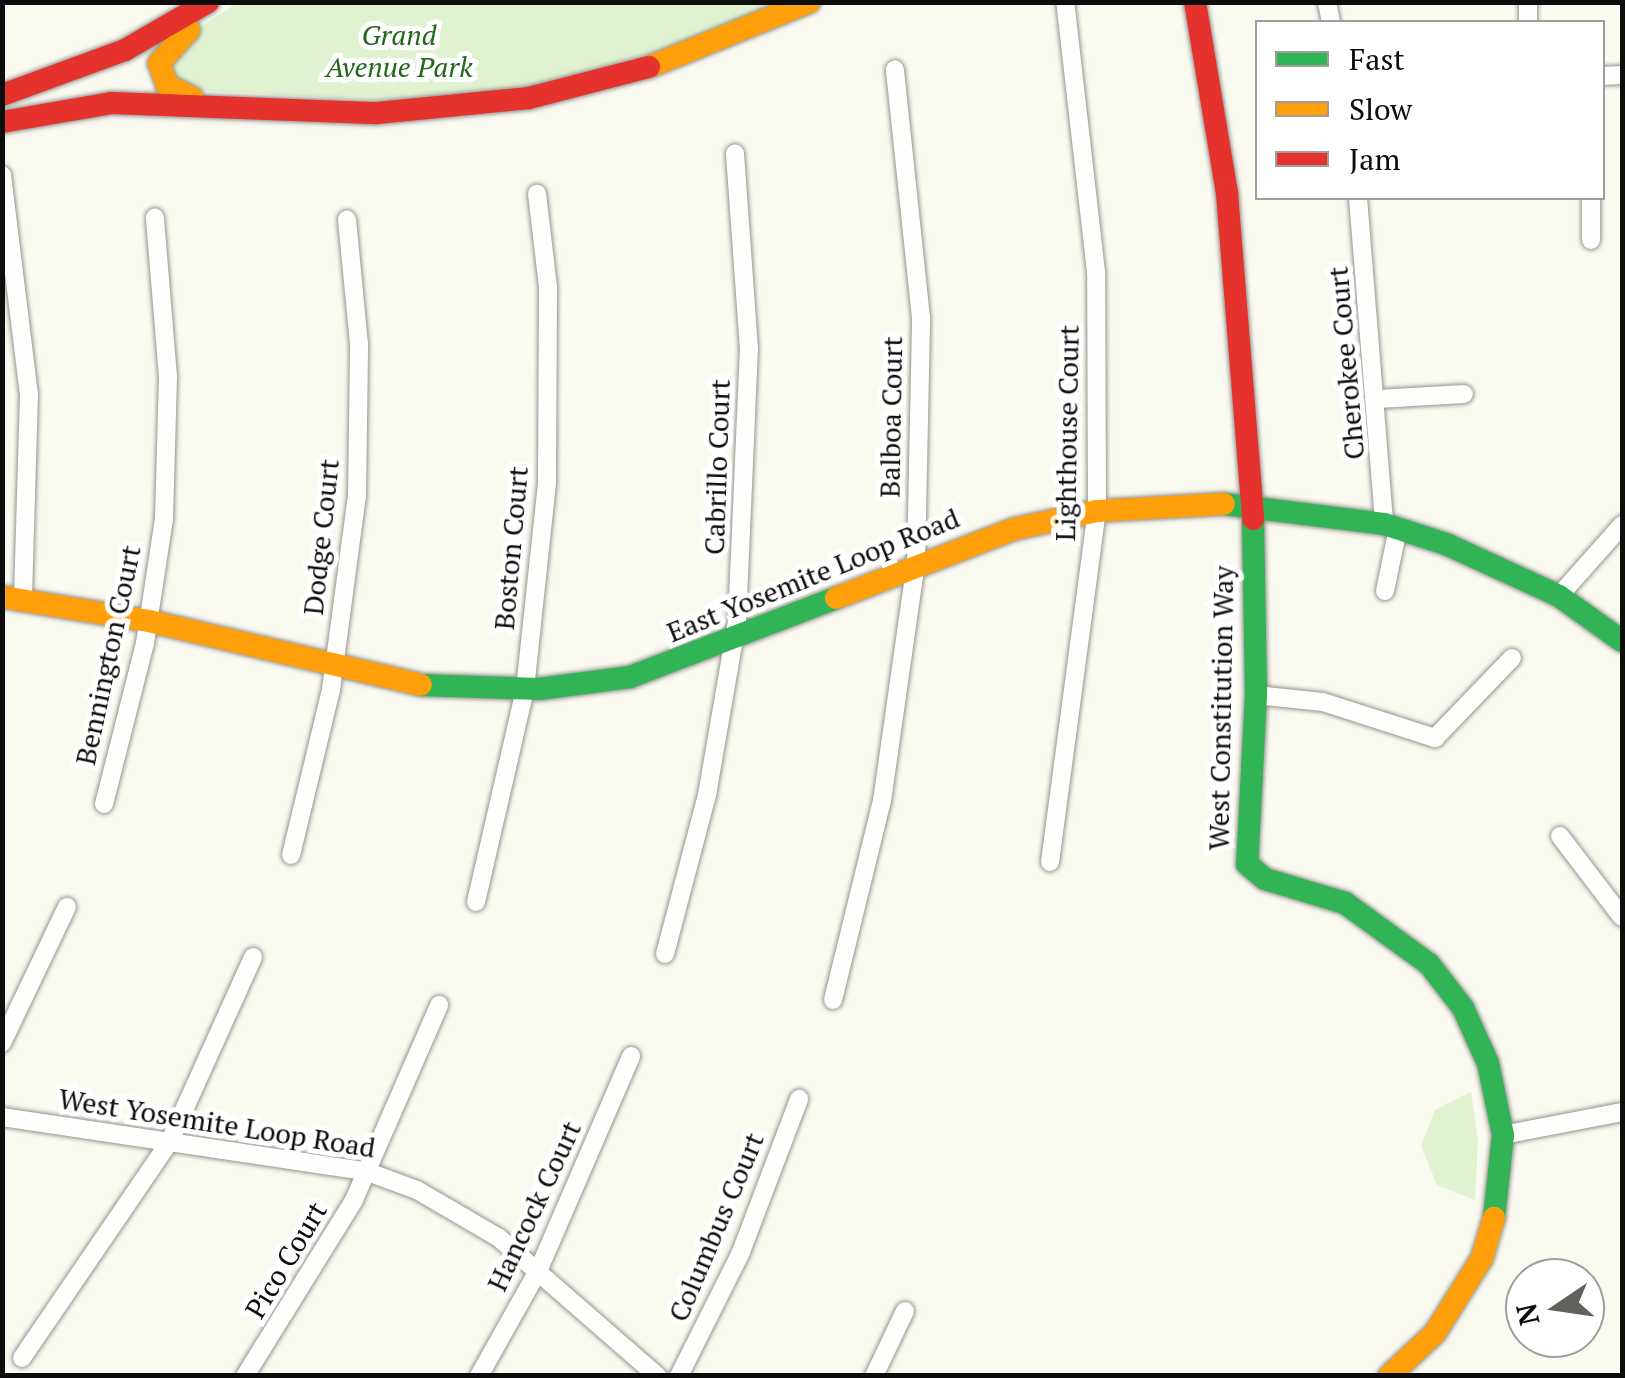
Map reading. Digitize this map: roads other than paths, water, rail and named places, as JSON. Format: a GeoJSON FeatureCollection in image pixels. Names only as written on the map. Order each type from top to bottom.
{"type":"FeatureCollection","features":[{"type":"Feature","properties":{"kind":"street"},"geometry":{"type":"LineString","coordinates":[[2,95],[125,50],[208,2]]}},
{"type":"Feature","properties":{"kind":"street"},"geometry":{"type":"LineString","coordinates":[[201,101],[167,85],[160,56],[217,2]]}},
{"type":"Feature","properties":{"kind":"street"},"geometry":{"type":"LineString","coordinates":[[2,122],[112,102],[201,101],[377,112],[529,98],[657,64],[809,2]]}},
{"type":"Feature","properties":{"kind":"street","name":"Lighthouse Court"},"geometry":{"type":"LineString","coordinates":[[1050,862],[1097,511],[1096,272],[1065,2]]}},
{"type":"Feature","properties":{"kind":"street","name":"West Constitution Way"},"geometry":{"type":"LineString","coordinates":[[1194,2],[1206,56],[1240,310],[1253,503],[1256,695],[1247,864],[1265,879],[1345,903],[1430,964],[1462,1008],[1488,1063],[1503,1135],[1498,1203],[1482,1258],[1436,1333],[1388,1376]]}},
{"type":"Feature","properties":{"kind":"street","name":"Balboa Court"},"geometry":{"type":"LineString","coordinates":[[833,1000],[882,801],[916,562],[921,318],[895,69]]}},
{"type":"Feature","properties":{"kind":"street","name":"Cabrillo Court"},"geometry":{"type":"LineString","coordinates":[[665,954],[707,795],[734,643],[749,349],[735,154]]}},
{"type":"Feature","properties":{"kind":"street"},"geometry":{"type":"LineString","coordinates":[[2,175],[29,394],[13,598]]}},
{"type":"Feature","properties":{"kind":"street","name":"Boston Court"},"geometry":{"type":"LineString","coordinates":[[476,902],[525,689],[547,482],[548,287],[537,194]]}},
{"type":"Feature","properties":{"kind":"street","name":"Cherokee Court"},"geometry":{"type":"LineString","coordinates":[[1358,200],[1391,526],[1385,591]]}},
{"type":"Feature","properties":{"kind":"street"},"geometry":{"type":"LineString","coordinates":[[1591,200],[1591,240]]}},
{"type":"Feature","properties":{"kind":"street","name":"Bennington Court"},"geometry":{"type":"LineString","coordinates":[[104,804],[149,621],[164,519],[168,377],[155,218]]}},
{"type":"Feature","properties":{"kind":"street","name":"Dodge Court"},"geometry":{"type":"LineString","coordinates":[[291,855],[334,669],[357,496],[359,344],[347,220]]}},
{"type":"Feature","properties":{"kind":"street"},"geometry":{"type":"LineString","coordinates":[[1378,399],[1464,394]]}},
{"type":"Feature","properties":{"kind":"street","name":"East Yosemite Loop Road"},"geometry":{"type":"LineString","coordinates":[[13,598],[149,621],[334,669],[430,687],[525,689],[630,677],[734,643],[916,562],[1097,511],[1253,503],[1391,526],[1558,596],[1622,641]]}},
{"type":"Feature","properties":{"kind":"street"},"geometry":{"type":"LineString","coordinates":[[1558,596],[1622,525]]}},
{"type":"Feature","properties":{"kind":"street"},"geometry":{"type":"LineString","coordinates":[[1256,695],[1324,702],[1436,738],[1512,658]]}},
{"type":"Feature","properties":{"kind":"street"},"geometry":{"type":"LineString","coordinates":[[1560,836],[1622,917]]}},
{"type":"Feature","properties":{"kind":"street"},"geometry":{"type":"LineString","coordinates":[[2,1043],[67,907]]}},
{"type":"Feature","properties":{"kind":"street"},"geometry":{"type":"LineString","coordinates":[[22,1358],[170,1141],[253,956]]}},
{"type":"Feature","properties":{"kind":"street","name":"Pico Court"},"geometry":{"type":"LineString","coordinates":[[245,1376],[368,1172],[439,1005]]}},
{"type":"Feature","properties":{"kind":"street","name":"Hancock Court"},"geometry":{"type":"LineString","coordinates":[[479,1376],[539,1269],[630,1056]]}},
{"type":"Feature","properties":{"kind":"street","name":"Columbus Court"},"geometry":{"type":"LineString","coordinates":[[679,1376],[741,1252],[799,1099]]}},
{"type":"Feature","properties":{"kind":"street"},"geometry":{"type":"LineString","coordinates":[[1503,1135],[1622,1112]]}},
{"type":"Feature","properties":{"kind":"street","name":"West Yosemite Loop Road"},"geometry":{"type":"LineString","coordinates":[[2,1116],[368,1172],[461,1214],[539,1269],[657,1376]]}},
{"type":"Feature","properties":{"kind":"street"},"geometry":{"type":"LineString","coordinates":[[874,1376],[905,1311]]}},
{"type":"Feature","properties":{"kind":"park label","name":"Grand Avenue Park"},"geometry":{"type":"Point","coordinates":[399,51]}}]}
